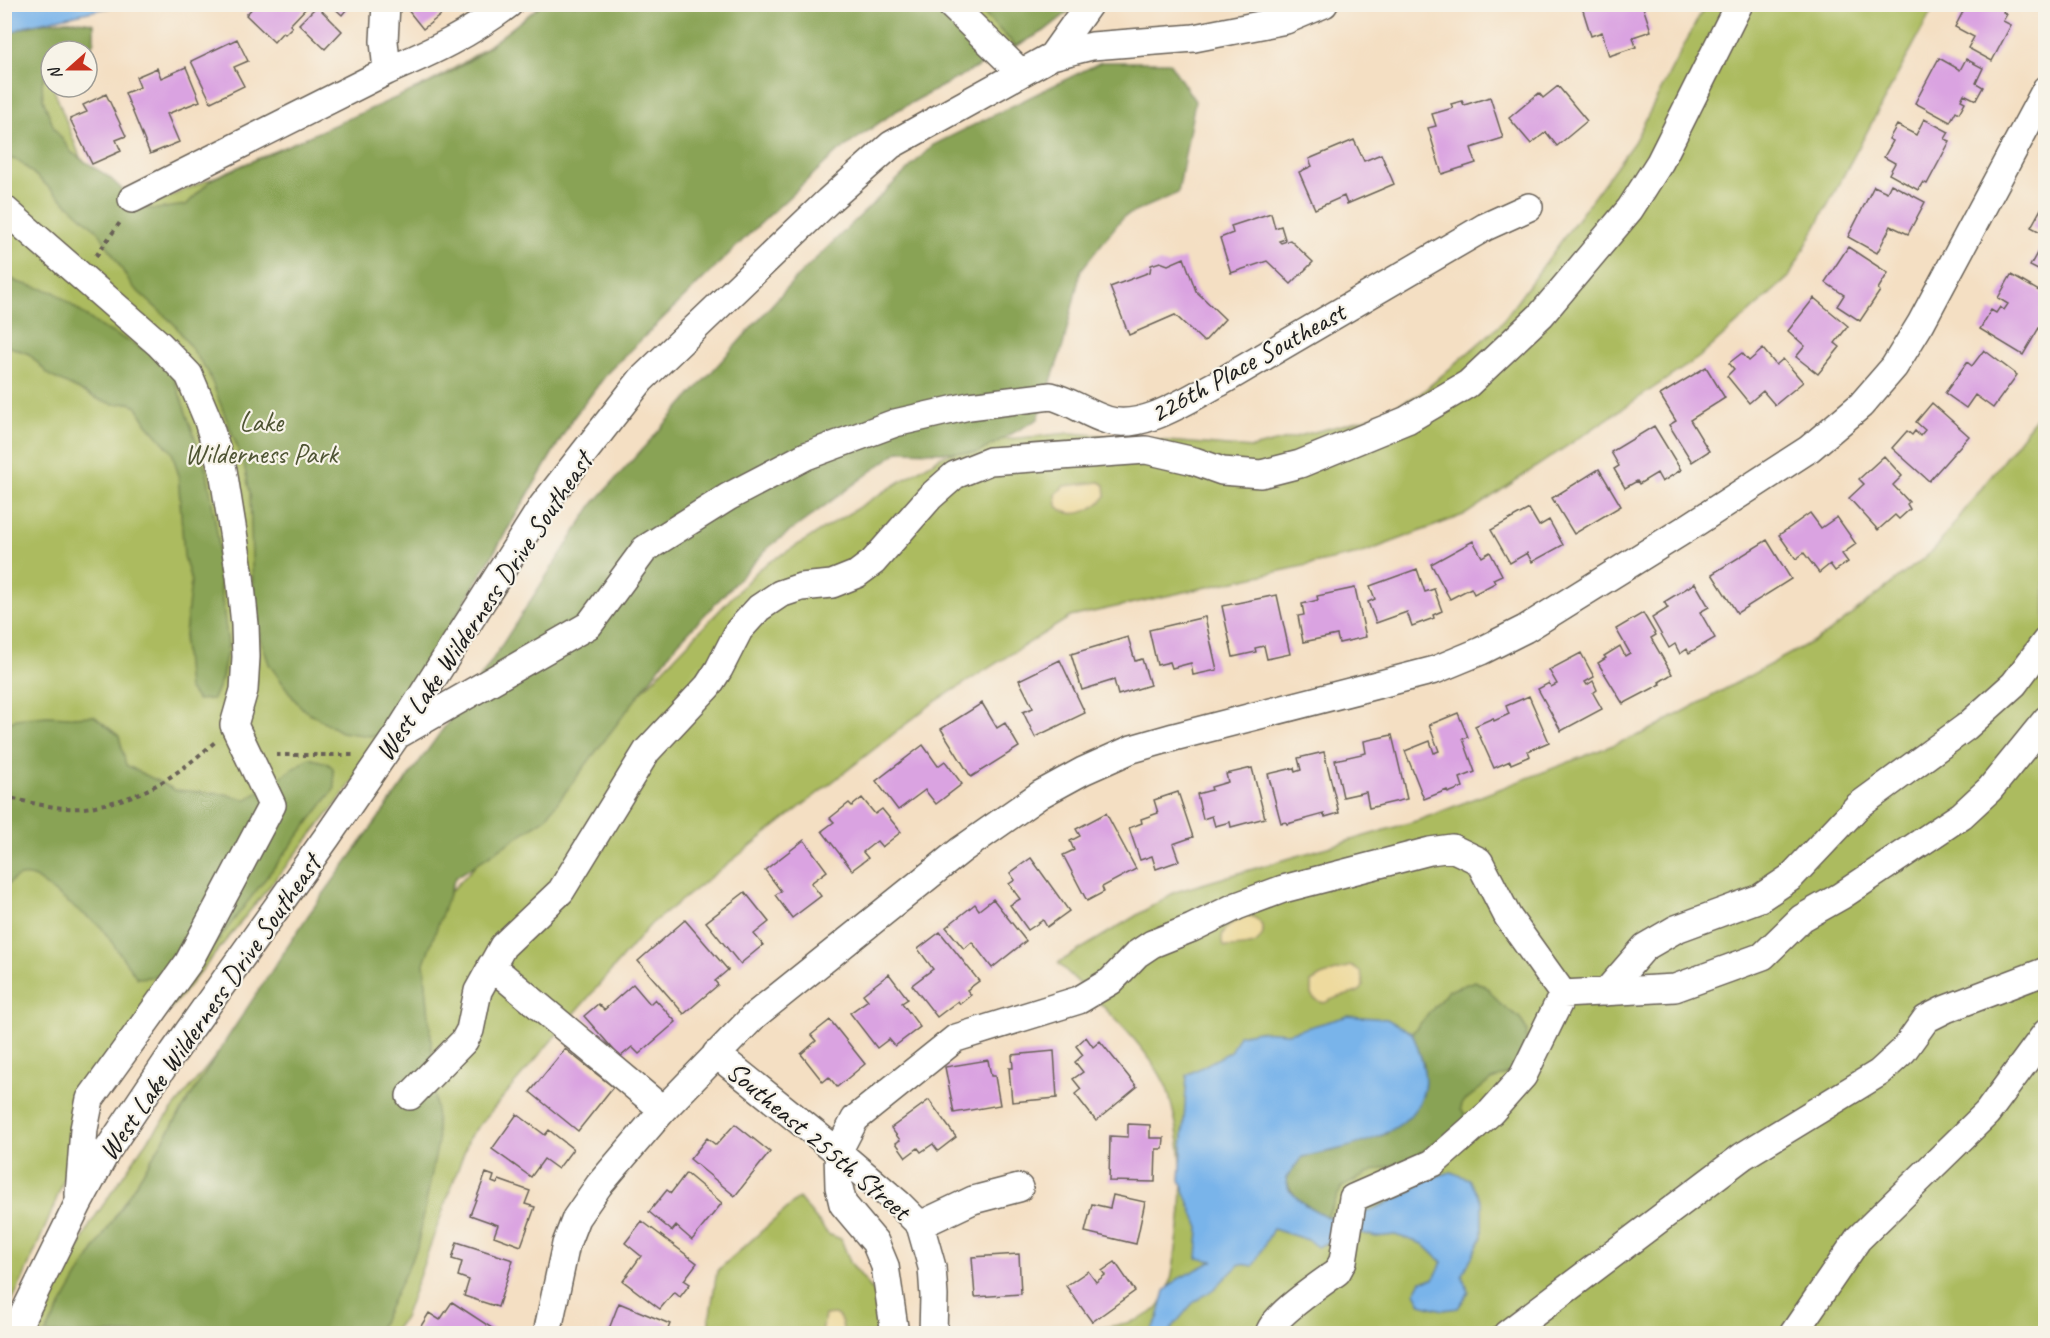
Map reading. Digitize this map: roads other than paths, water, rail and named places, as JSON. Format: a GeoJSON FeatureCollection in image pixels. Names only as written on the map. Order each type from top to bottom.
{"type":"FeatureCollection","features":[{"type":"Feature","properties":{"kind":"street"},"geometry":{"type":"LineString","coordinates":[[386,4],[384,41],[387,71]]}},
{"type":"Feature","properties":{"kind":"street"},"geometry":{"type":"LineString","coordinates":[[132,199],[387,71],[448,44],[479,27],[509,4]]}},
{"type":"Feature","properties":{"kind":"street"},"geometry":{"type":"LineString","coordinates":[[950,4],[1021,73]]}},
{"type":"Feature","properties":{"kind":"street","name":"West Lake Wilderness Drive Southeast"},"geometry":{"type":"LineString","coordinates":[[14,1334],[105,1154],[166,1063],[390,745],[543,505],[641,380],[828,201],[891,145],[1052,56],[1089,4]]}},
{"type":"Feature","properties":{"kind":"street"},"geometry":{"type":"LineString","coordinates":[[1052,56],[1092,46],[1194,38],[1287,20],[1324,4]]}},
{"type":"Feature","properties":{"kind":"street"},"geometry":{"type":"LineString","coordinates":[[410,1096],[464,1041],[470,1030],[478,991],[502,946],[561,891],[647,751],[708,686],[740,630],[759,608],[780,594],[801,587],[832,584],[857,574],[873,562],[930,497],[955,475],[990,461],[1146,450],[1194,461],[1222,471],[1261,474],[1300,464],[1407,420],[1468,384],[1541,315],[1630,209],[1660,162],[1739,4]]}},
{"type":"Feature","properties":{"kind":"street"},"geometry":{"type":"LineString","coordinates":[[547,1334],[566,1244],[576,1218],[599,1185],[663,1110],[754,1016],[962,850],[1041,794],[1083,771],[1132,749],[1435,670],[1480,651],[1525,629],[1809,449],[1861,405],[1894,368],[1921,323],[2046,89]]}},
{"type":"Feature","properties":{"kind":"street","name":"226th Place Southeast"},"geometry":{"type":"LineString","coordinates":[[390,745],[589,625],[645,549],[728,497],[806,456],[895,423],[969,406],[1051,396],[1106,420],[1120,423],[1137,422],[1219,383],[1485,227],[1530,207]]}},
{"type":"Feature","properties":{"kind":"street"},"geometry":{"type":"LineString","coordinates":[[4,209],[159,344],[189,375],[207,418],[223,470],[245,625],[244,690],[234,725],[272,805],[188,963],[90,1099],[84,1129],[78,1204]]}},
{"type":"Feature","properties":{"kind":"street"},"geometry":{"type":"LineString","coordinates":[[1606,992],[1645,947],[1676,929],[1760,898],[1790,878],[1858,806],[1966,727],[2014,684],[2046,641]]}},
{"type":"Feature","properties":{"kind":"street"},"geometry":{"type":"LineString","coordinates":[[1563,994],[1675,988],[1763,956],[1802,918],[1841,896],[1962,815],[1989,789],[2046,720]]}},
{"type":"Feature","properties":{"kind":"street"},"geometry":{"type":"LineString","coordinates":[[895,1334],[885,1266],[876,1242],[843,1204],[839,1187],[838,1152],[855,1119],[956,1038],[1079,1000],[1111,981],[1137,954],[1152,944],[1237,906],[1283,890],[1430,851],[1452,848],[1479,861],[1508,917],[1563,994]]}},
{"type":"Feature","properties":{"kind":"street"},"geometry":{"type":"LineString","coordinates":[[491,966],[663,1110]]}},
{"type":"Feature","properties":{"kind":"street"},"geometry":{"type":"LineString","coordinates":[[1507,1334],[1743,1156],[1880,1073],[1903,1052],[1926,1020],[1946,1009],[2046,971]]}},
{"type":"Feature","properties":{"kind":"street"},"geometry":{"type":"LineString","coordinates":[[1269,1334],[1277,1318],[1337,1272],[1343,1261],[1353,1197],[1432,1163],[1491,1112],[1523,1076],[1563,994]]}},
{"type":"Feature","properties":{"kind":"street"},"geometry":{"type":"LineString","coordinates":[[1793,1334],[1858,1239],[1987,1113],[2046,1033]]}},
{"type":"Feature","properties":{"kind":"street","name":"Southeast 255th Street"},"geometry":{"type":"LineString","coordinates":[[716,1054],[838,1152],[920,1225],[932,1267],[933,1334]]}},
{"type":"Feature","properties":{"kind":"street"},"geometry":{"type":"LineString","coordinates":[[920,1225],[973,1200],[1019,1188]]}},
{"type":"Feature","properties":{"kind":"water"},"geometry":{"type":"Polygon","coordinates":[[[5,4],[121,5],[29,25],[5,35],[5,4]]]}},
{"type":"Feature","properties":{"kind":"water"},"geometry":{"type":"Polygon","coordinates":[[[1348,1016],[1387,1019],[1412,1033],[1424,1072],[1422,1096],[1414,1111],[1388,1132],[1353,1146],[1302,1157],[1286,1178],[1289,1190],[1305,1205],[1327,1217],[1372,1210],[1409,1193],[1427,1179],[1451,1172],[1469,1179],[1482,1203],[1482,1237],[1462,1276],[1469,1292],[1458,1308],[1443,1310],[1421,1304],[1415,1292],[1421,1281],[1434,1279],[1442,1262],[1423,1244],[1395,1235],[1376,1237],[1355,1231],[1317,1247],[1308,1240],[1273,1229],[1253,1266],[1240,1264],[1215,1288],[1192,1304],[1171,1329],[1172,1333],[1149,1334],[1158,1318],[1165,1291],[1178,1279],[1213,1261],[1197,1258],[1199,1228],[1180,1180],[1187,1075],[1230,1052],[1239,1035],[1258,1031],[1288,1033],[1348,1016]]]}},
{"type":"Feature","properties":{"kind":"park label","name":"Lake Wilderness Park"},"geometry":{"type":"Point","coordinates":[261,437]}}]}
